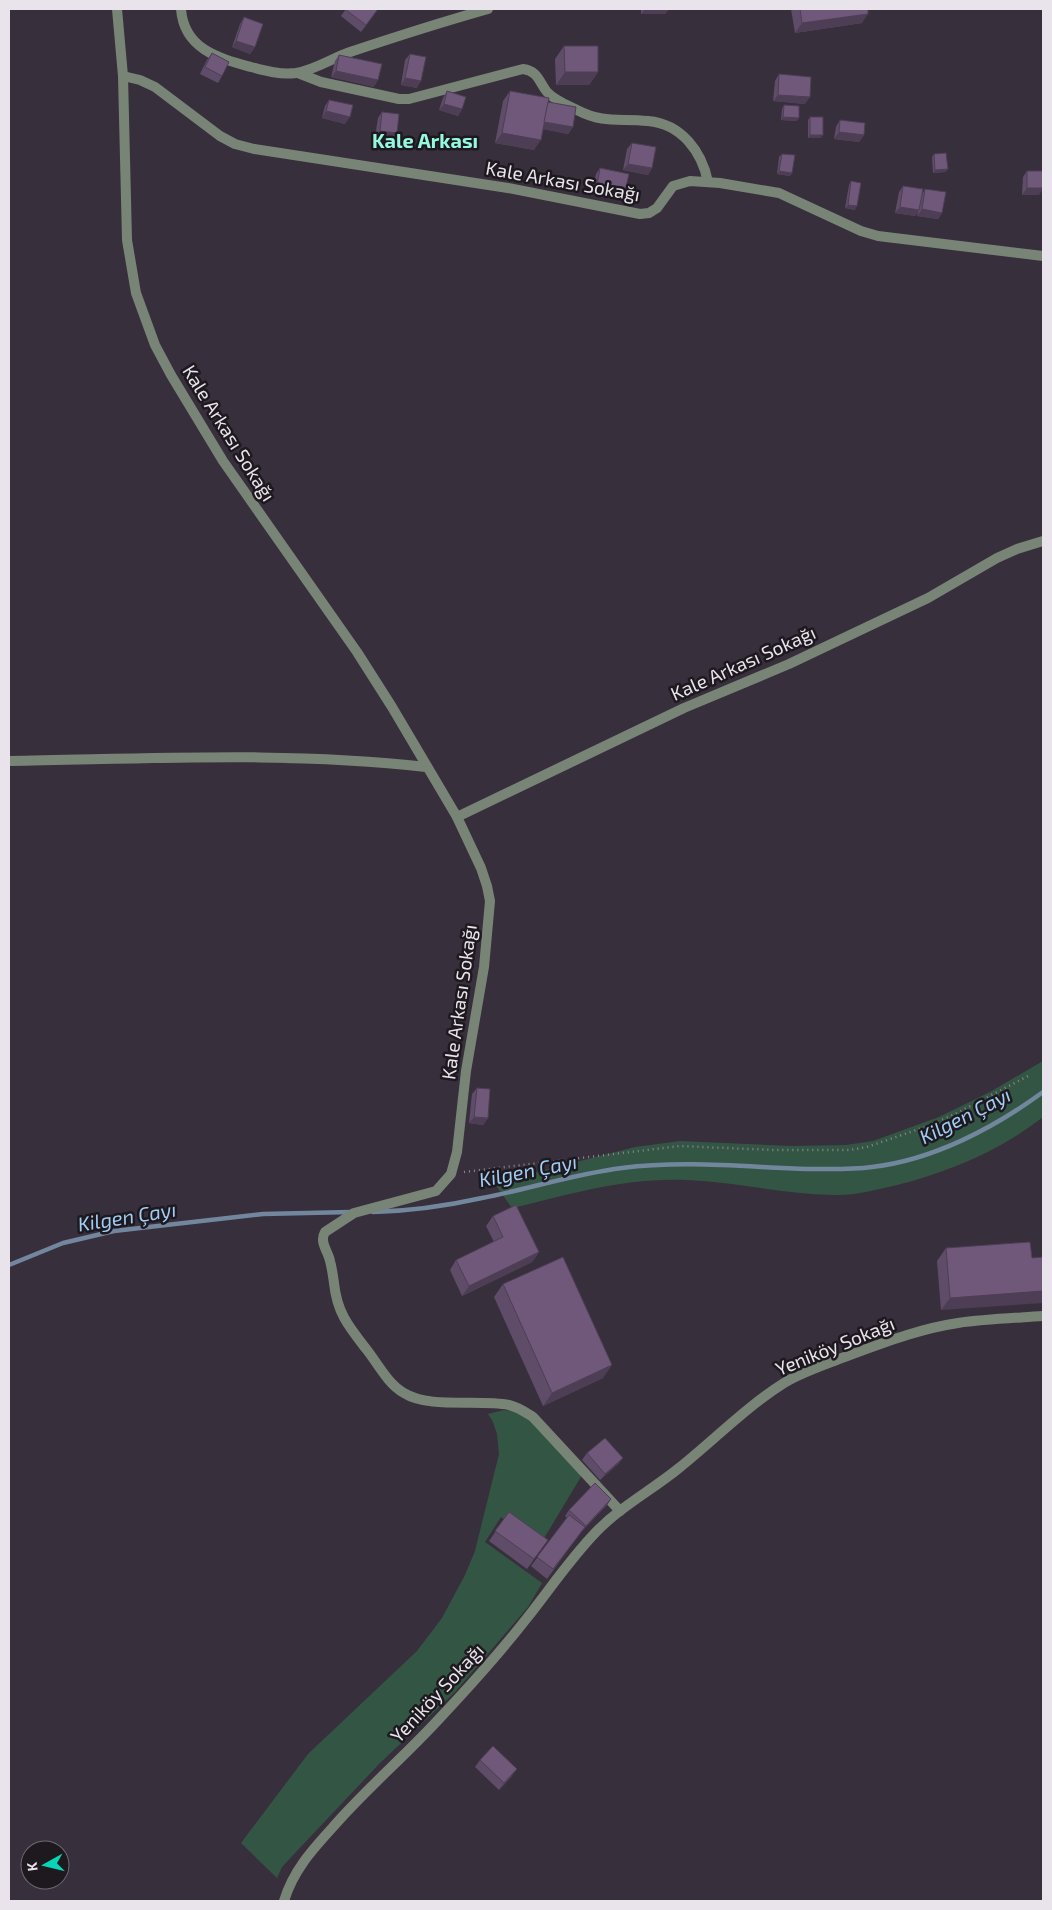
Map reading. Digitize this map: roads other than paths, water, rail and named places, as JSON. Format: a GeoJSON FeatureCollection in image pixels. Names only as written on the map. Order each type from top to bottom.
{"type":"FeatureCollection","features":[{"type":"Feature","properties":{"kind":"street","name":"Kale Arkası Sokağı"},"geometry":{"type":"LineString","coordinates":[[117,9],[123,76],[126,240],[136,293],[155,345],[223,461],[357,652],[392,707],[457,818],[481,868],[490,901],[484,967],[466,1070],[457,1152],[452,1174],[436,1191],[354,1213],[324,1232],[323,1242],[330,1262],[335,1298],[339,1310],[345,1322],[393,1385],[405,1394],[421,1399],[444,1402],[510,1405],[521,1409],[533,1416],[620,1511]]}},
{"type":"Feature","properties":{"kind":"street"},"geometry":{"type":"LineString","coordinates":[[181,9],[185,27],[191,38],[200,48],[229,61],[270,72],[286,74],[298,73],[348,53],[488,9]]}},
{"type":"Feature","properties":{"kind":"street"},"geometry":{"type":"LineString","coordinates":[[298,73],[322,82],[409,99],[523,69],[529,70],[535,73],[547,92],[590,116],[599,119],[651,121],[674,129],[697,151],[704,163],[708,182]]}},
{"type":"Feature","properties":{"kind":"street","name":"Kale Arkası Sokağı"},"geometry":{"type":"LineString","coordinates":[[123,76],[140,80],[155,87],[220,136],[235,144],[254,149],[508,188],[640,214],[649,213],[657,208],[673,186],[690,181],[764,189],[779,193],[861,231],[878,236],[1043,256]]}},
{"type":"Feature","properties":{"kind":"street","name":"Kale Arkası Sokağı"},"geometry":{"type":"LineString","coordinates":[[457,818],[684,708],[790,664],[928,598],[997,558],[1017,549],[1043,541]]}},
{"type":"Feature","properties":{"kind":"street"},"geometry":{"type":"LineString","coordinates":[[9,761],[256,758],[378,762],[426,767]]}},
{"type":"Feature","properties":{"kind":"street","name":"Yeniköy Sokağı"},"geometry":{"type":"LineString","coordinates":[[284,1901],[289,1885],[298,1868],[312,1849],[360,1796],[432,1727],[471,1685],[597,1530],[679,1468],[764,1397],[786,1381],[874,1346],[921,1331],[957,1323],[1043,1316]]}},
{"type":"Feature","properties":{"kind":"waterway","name":"Kilgen Çayı"},"geometry":{"type":"LineString","coordinates":[[373,1212],[455,1203],[586,1174],[622,1168],[692,1164],[840,1169],[864,1168],[895,1163],[940,1150],[983,1130],[1043,1092]]}},
{"type":"Feature","properties":{"kind":"waterway","name":"Kilgen Çayı"},"geometry":{"type":"LineString","coordinates":[[9,1265],[63,1243],[114,1231],[263,1214],[351,1212]]}},
{"type":"Feature","properties":{"kind":"district","name":"Kale Arkası"},"geometry":{"type":"Point","coordinates":[425,141]}}]}
